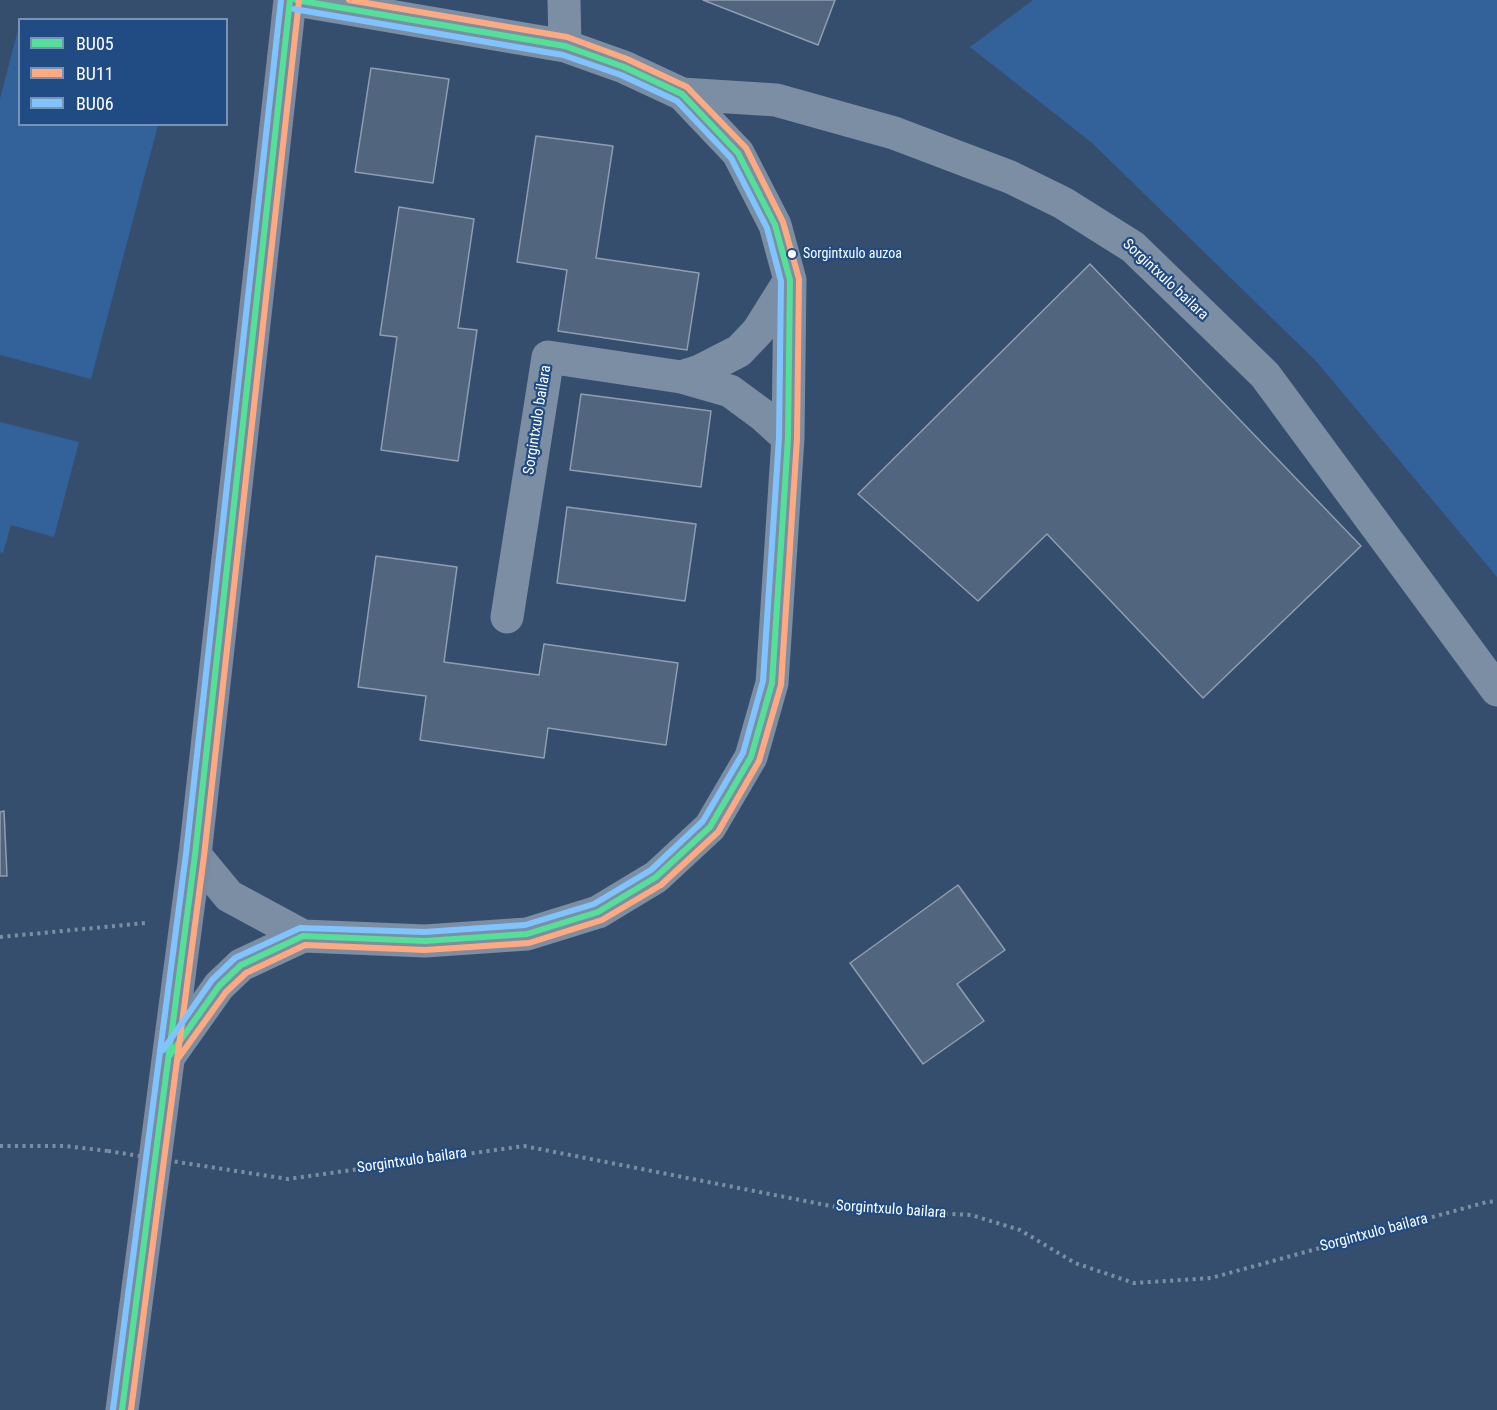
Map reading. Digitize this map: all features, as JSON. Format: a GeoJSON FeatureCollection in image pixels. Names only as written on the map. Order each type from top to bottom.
{"type":"FeatureCollection","features":[{"type":"Feature","properties":{"kind":"main road"},"geometry":{"type":"LineString","coordinates":[[122,1410],[188,919],[290,0]]}},
{"type":"Feature","properties":{"kind":"street","name":"Sorgintxulo bailara"},"geometry":{"type":"LineString","coordinates":[[195,855],[229,896],[303,936],[425,941],[527,934],[598,912],[656,877],[710,826],[751,757],[772,683],[788,438],[790,280],[775,225],[738,153],[681,94],[624,67],[565,46],[296,0]]}},
{"type":"Feature","properties":{"kind":"street"},"geometry":{"type":"LineString","coordinates":[[564,0],[565,46]]}},
{"type":"Feature","properties":{"kind":"street","name":"Sorgintxulo bailara"},"geometry":{"type":"LineString","coordinates":[[681,94],[776,100],[894,133],[1010,177],[1063,203],[1133,247],[1265,375],[1497,690]]}},
{"type":"Feature","properties":{"kind":"street","name":"Sorgintxulo bailara"},"geometry":{"type":"LineString","coordinates":[[681,377],[700,371],[739,351],[758,331],[790,280]]}},
{"type":"Feature","properties":{"kind":"street","name":"Sorgintxulo bailara"},"geometry":{"type":"LineString","coordinates":[[507,616],[548,357],[681,377],[730,391],[764,416],[788,438]]}},
{"type":"Feature","properties":{"kind":"street","name":"Sorgintxulo bailara"},"geometry":{"type":"LineString","coordinates":[[170,1055],[219,986],[241,965],[303,936]]}},
{"type":"Feature","properties":{"kind":"path"},"geometry":{"type":"LineString","coordinates":[[0,937],[188,919]]}},
{"type":"Feature","properties":{"kind":"path","name":"Sorgintxulo bailara"},"geometry":{"type":"LineString","coordinates":[[0,1146],[65,1146],[108,1150],[288,1179],[524,1146],[841,1208],[971,1215],[1020,1230],[1075,1263],[1134,1283],[1212,1278],[1497,1201]]}},
{"type":"Feature","properties":{"kind":"shaded area"},"geometry":{"type":"Polygon","coordinates":[[[1033,0],[1497,0],[1497,577],[1316,361],[1092,143],[970,47],[1033,0]]]}},
{"type":"Feature","properties":{"kind":"shaded area"},"geometry":{"type":"Polygon","coordinates":[[[18,30],[18,126],[158,126],[91,379],[0,355],[0,99],[18,30]]]}},
{"type":"Feature","properties":{"kind":"shaded area"},"geometry":{"type":"Polygon","coordinates":[[[0,422],[79,442],[54,537],[11,525],[3,553],[0,552],[0,422]]]}},
{"type":"Feature","properties":{"kind":"building"},"geometry":{"type":"Polygon","coordinates":[[[703,0],[835,0],[818,45],[703,0]]]}},
{"type":"Feature","properties":{"kind":"building"},"geometry":{"type":"Polygon","coordinates":[[[371,68],[449,79],[433,183],[355,172],[371,68]]]}},
{"type":"Feature","properties":{"kind":"building"},"geometry":{"type":"Polygon","coordinates":[[[536,136],[613,146],[596,258],[699,273],[687,350],[558,331],[567,270],[517,262],[536,136]]]}},
{"type":"Feature","properties":{"kind":"building"},"geometry":{"type":"Polygon","coordinates":[[[399,207],[474,219],[458,328],[477,330],[458,461],[381,450],[397,337],[380,335],[399,207]]]}},
{"type":"Feature","properties":{"kind":"building"},"geometry":{"type":"Polygon","coordinates":[[[1090,264],[1361,546],[1203,698],[1047,534],[978,601],[858,494],[1090,264]]]}},
{"type":"Feature","properties":{"kind":"building"},"geometry":{"type":"Polygon","coordinates":[[[581,394],[711,411],[701,487],[570,470],[581,394]]]}},
{"type":"Feature","properties":{"kind":"building"},"geometry":{"type":"Polygon","coordinates":[[[567,507],[696,524],[685,601],[557,583],[567,507]]]}},
{"type":"Feature","properties":{"kind":"building"},"geometry":{"type":"Polygon","coordinates":[[[376,556],[457,567],[444,662],[539,675],[544,644],[678,663],[666,745],[548,728],[544,758],[420,740],[426,696],[358,687],[376,556]]]}},
{"type":"Feature","properties":{"kind":"building"},"geometry":{"type":"Polygon","coordinates":[[[4,811],[7,876],[0,876],[0,812],[4,811]]]}},
{"type":"Feature","properties":{"kind":"building"},"geometry":{"type":"Polygon","coordinates":[[[958,885],[1005,950],[957,984],[984,1021],[923,1064],[850,963],[958,885]]]}},
{"type":"Feature","properties":{"kind":"transit line","name":"BU06"},"geometry":{"type":"LineString","coordinates":[[113,1409],[186,854],[281,0]]}},
{"type":"Feature","properties":{"kind":"transit line","name":"BU05"},"geometry":{"type":"LineString","coordinates":[[122,1410],[195,855],[290,0]]}},
{"type":"Feature","properties":{"kind":"transit line","name":"BU05"},"geometry":{"type":"LineString","coordinates":[[170,1055],[219,986],[241,965],[303,936],[425,941],[527,934],[598,912],[656,877],[710,827],[751,757],[772,683],[788,438],[790,280],[775,225],[738,153],[682,94],[624,67],[565,46],[296,0]]}},
{"type":"Feature","properties":{"kind":"transit line","name":"BU11"},"geometry":{"type":"LineString","coordinates":[[177,1060],[226,992],[246,973],[305,945],[425,950],[529,943],[602,920],[661,885],[718,832],[759,761],[781,685],[797,439],[799,279],[783,222],[746,148],[687,87],[627,59],[567,37],[349,0]]}},
{"type":"Feature","properties":{"kind":"transit line","name":"BU11"},"geometry":{"type":"LineString","coordinates":[[131,1410],[204,856],[299,1]]}},
{"type":"Feature","properties":{"kind":"transit line","name":"BU06"},"geometry":{"type":"LineString","coordinates":[[163,1050],[212,980],[235,958],[300,928],[425,932],[525,925],[594,904],[651,870],[703,821],[743,753],[763,681],[779,438],[781,281],[767,228],[731,158],[677,101],[621,75],[563,55],[294,9]]}},
{"type":"Feature","properties":{"kind":"place","name":"Sorgintxulo auzoa"},"geometry":{"type":"Point","coordinates":[792,254]}}]}
